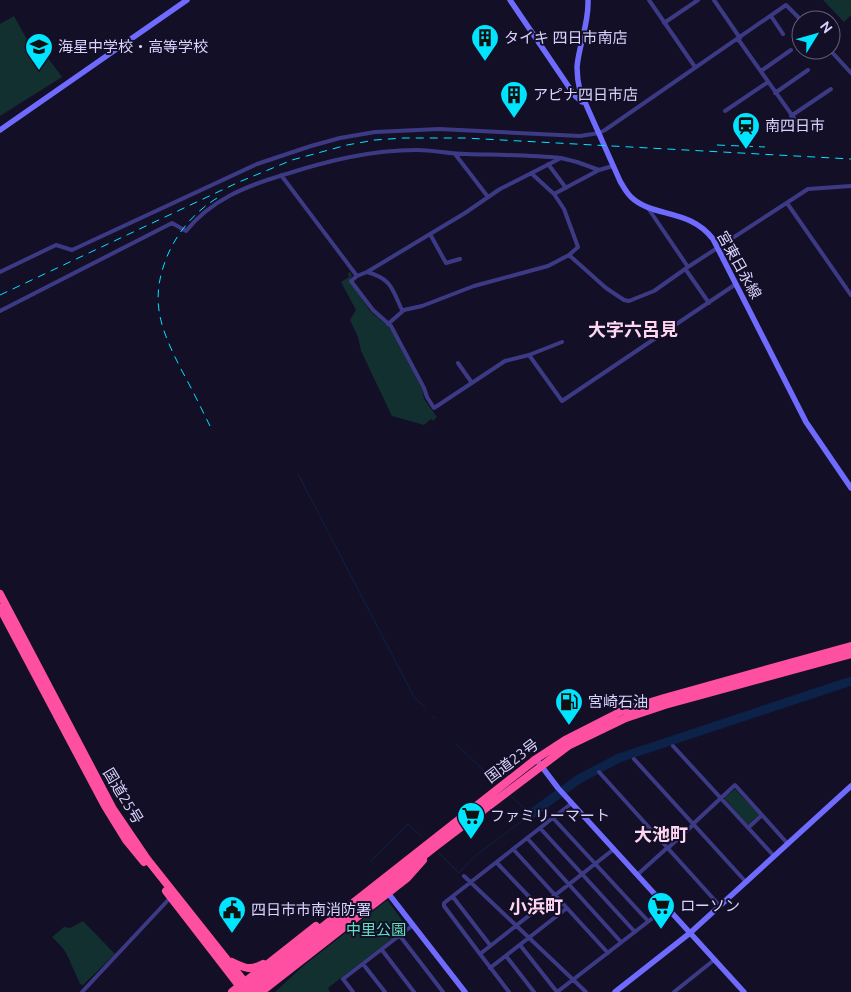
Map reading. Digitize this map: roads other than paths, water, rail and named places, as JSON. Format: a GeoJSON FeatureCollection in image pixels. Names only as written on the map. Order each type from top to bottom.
{"type":"FeatureCollection","features":[{"type":"Feature","properties":{"kind":"highway","name":"国道25号"},"geometry":{"type":"LineString","coordinates":[[0,594],[113,809],[147,859],[230,961],[242,988]]}},
{"type":"Feature","properties":{"kind":"highway","name":"国道25号"},"geometry":{"type":"LineString","coordinates":[[0,608],[105,806],[126,840],[242,988],[252,992]]}},
{"type":"Feature","properties":{"kind":"highway","name":"国道23号"},"geometry":{"type":"LineString","coordinates":[[252,992],[294,954],[565,740],[622,712],[664,698],[851,646]]}},
{"type":"Feature","properties":{"kind":"highway","name":"国道23号"},"geometry":{"type":"LineString","coordinates":[[538,762],[626,718],[665,705],[851,654]]}},
{"type":"Feature","properties":{"kind":"highway"},"geometry":{"type":"LineString","coordinates":[[261,992],[407,878],[434,843]]}},
{"type":"Feature","properties":{"kind":"highway"},"geometry":{"type":"LineString","coordinates":[[232,992],[242,988],[270,962],[377,878],[434,843]]}},
{"type":"Feature","properties":{"kind":"highway","name":"国道23号"},"geometry":{"type":"LineString","coordinates":[[242,988],[294,954]]}},
{"type":"Feature","properties":{"kind":"highway"},"geometry":{"type":"LineString","coordinates":[[230,961],[249,969],[270,962]]}},
{"type":"Feature","properties":{"kind":"street"},"geometry":{"type":"LineString","coordinates":[[0,130],[187,0]]}},
{"type":"Feature","properties":{"kind":"street"},"geometry":{"type":"LineString","coordinates":[[510,0],[575,96],[584,102]]}},
{"type":"Feature","properties":{"kind":"street","name":"宮東日永線"},"geometry":{"type":"LineString","coordinates":[[588,0],[588,22],[577,66],[580,91],[613,166],[628,194],[647,207],[694,222],[709,234],[718,248],[806,422],[851,488]]}},
{"type":"Feature","properties":{"kind":"street"},"geometry":{"type":"LineString","coordinates":[[649,0],[695,67]]}},
{"type":"Feature","properties":{"kind":"street"},"geometry":{"type":"LineString","coordinates":[[664,23],[698,0]]}},
{"type":"Feature","properties":{"kind":"street"},"geometry":{"type":"LineString","coordinates":[[714,0],[800,128]]}},
{"type":"Feature","properties":{"kind":"street"},"geometry":{"type":"LineString","coordinates":[[782,0],[791,10]]}},
{"type":"Feature","properties":{"kind":"street"},"geometry":{"type":"LineString","coordinates":[[0,272],[56,245],[72,250],[256,164],[340,138],[375,132],[439,129],[580,136],[599,133],[786,5]]}},
{"type":"Feature","properties":{"kind":"street"},"geometry":{"type":"LineString","coordinates":[[771,16],[783,34]]}},
{"type":"Feature","properties":{"kind":"street"},"geometry":{"type":"LineString","coordinates":[[761,71],[791,50]]}},
{"type":"Feature","properties":{"kind":"street"},"geometry":{"type":"LineString","coordinates":[[839,60],[851,73]]}},
{"type":"Feature","properties":{"kind":"street"},"geometry":{"type":"LineString","coordinates":[[776,93],[808,70]]}},
{"type":"Feature","properties":{"kind":"street"},"geometry":{"type":"LineString","coordinates":[[726,111],[768,82]]}},
{"type":"Feature","properties":{"kind":"street"},"geometry":{"type":"LineString","coordinates":[[791,116],[831,89]]}},
{"type":"Feature","properties":{"kind":"street"},"geometry":{"type":"LineString","coordinates":[[0,312],[172,223],[186,231],[198,218],[222,199],[254,184],[330,161],[368,153],[419,150],[455,154],[561,158],[599,170]]}},
{"type":"Feature","properties":{"kind":"street"},"geometry":{"type":"LineString","coordinates":[[455,154],[488,197]]}},
{"type":"Feature","properties":{"kind":"street"},"geometry":{"type":"LineString","coordinates":[[561,158],[488,197],[465,213],[367,272],[357,276],[352,281],[372,310],[392,326],[434,408],[505,361],[529,355],[562,342]]}},
{"type":"Feature","properties":{"kind":"street"},"geometry":{"type":"LineString","coordinates":[[548,164],[566,188]]}},
{"type":"Feature","properties":{"kind":"street"},"geometry":{"type":"LineString","coordinates":[[554,194],[599,170],[613,166]]}},
{"type":"Feature","properties":{"kind":"street"},"geometry":{"type":"LineString","coordinates":[[388,324],[402,310],[422,306],[474,286],[548,266],[569,255],[578,247],[564,209],[554,194],[531,173]]}},
{"type":"Feature","properties":{"kind":"street"},"geometry":{"type":"LineString","coordinates":[[281,175],[357,276]]}},
{"type":"Feature","properties":{"kind":"street"},"geometry":{"type":"LineString","coordinates":[[569,255],[606,288],[624,300],[629,301],[648,294],[808,189],[851,186]]}},
{"type":"Feature","properties":{"kind":"street"},"geometry":{"type":"LineString","coordinates":[[787,203],[851,295]]}},
{"type":"Feature","properties":{"kind":"street"},"geometry":{"type":"LineString","coordinates":[[647,207],[709,303]]}},
{"type":"Feature","properties":{"kind":"street"},"geometry":{"type":"LineString","coordinates":[[430,234],[446,263],[460,259]]}},
{"type":"Feature","properties":{"kind":"street"},"geometry":{"type":"LineString","coordinates":[[367,272],[384,278],[388,282],[402,310]]}},
{"type":"Feature","properties":{"kind":"street"},"geometry":{"type":"LineString","coordinates":[[529,355],[562,401],[736,284]]}},
{"type":"Feature","properties":{"kind":"street"},"geometry":{"type":"LineString","coordinates":[[458,363],[472,383]]}},
{"type":"Feature","properties":{"kind":"street"},"geometry":{"type":"LineString","coordinates":[[673,746],[774,856]]}},
{"type":"Feature","properties":{"kind":"street"},"geometry":{"type":"LineString","coordinates":[[634,759],[746,882]]}},
{"type":"Feature","properties":{"kind":"street"},"geometry":{"type":"LineString","coordinates":[[538,762],[558,788],[744,992]]}},
{"type":"Feature","properties":{"kind":"street"},"geometry":{"type":"LineString","coordinates":[[599,772],[720,906]]}},
{"type":"Feature","properties":{"kind":"street"},"geometry":{"type":"LineString","coordinates":[[637,875],[735,785],[788,844]]}},
{"type":"Feature","properties":{"kind":"street"},"geometry":{"type":"LineString","coordinates":[[615,992],[690,933],[851,786]]}},
{"type":"Feature","properties":{"kind":"street"},"geometry":{"type":"LineString","coordinates":[[510,992],[444,906],[471,882],[572,803]]}},
{"type":"Feature","properties":{"kind":"street"},"geometry":{"type":"LineString","coordinates":[[748,828],[762,815]]}},
{"type":"Feature","properties":{"kind":"street"},"geometry":{"type":"LineString","coordinates":[[553,818],[648,921]]}},
{"type":"Feature","properties":{"kind":"street"},"geometry":{"type":"LineString","coordinates":[[540,828],[635,932]]}},
{"type":"Feature","properties":{"kind":"street"},"geometry":{"type":"LineString","coordinates":[[527,838],[621,942]]}},
{"type":"Feature","properties":{"kind":"street"},"geometry":{"type":"LineString","coordinates":[[514,849],[608,953]]}},
{"type":"Feature","properties":{"kind":"street"},"geometry":{"type":"LineString","coordinates":[[480,954],[614,849]]}},
{"type":"Feature","properties":{"kind":"street"},"geometry":{"type":"LineString","coordinates":[[496,863],[538,908]]}},
{"type":"Feature","properties":{"kind":"street"},"geometry":{"type":"LineString","coordinates":[[464,876],[586,992]]}},
{"type":"Feature","properties":{"kind":"street"},"geometry":{"type":"LineString","coordinates":[[388,893],[465,992]]}},
{"type":"Feature","properties":{"kind":"street"},"geometry":{"type":"LineString","coordinates":[[82,992],[171,897]]}},
{"type":"Feature","properties":{"kind":"street"},"geometry":{"type":"LineString","coordinates":[[453,897],[490,946]]}},
{"type":"Feature","properties":{"kind":"street"},"geometry":{"type":"LineString","coordinates":[[520,945],[557,992],[667,907]]}},
{"type":"Feature","properties":{"kind":"street"},"geometry":{"type":"LineString","coordinates":[[490,968],[567,908]]}},
{"type":"Feature","properties":{"kind":"street"},"geometry":{"type":"LineString","coordinates":[[353,992],[344,979],[413,925]]}},
{"type":"Feature","properties":{"kind":"street"},"geometry":{"type":"LineString","coordinates":[[400,936],[443,992]]}},
{"type":"Feature","properties":{"kind":"street"},"geometry":{"type":"LineString","coordinates":[[382,950],[414,992]]}},
{"type":"Feature","properties":{"kind":"street"},"geometry":{"type":"LineString","coordinates":[[506,956],[534,992]]}},
{"type":"Feature","properties":{"kind":"street"},"geometry":{"type":"LineString","coordinates":[[674,992],[714,960]]}},
{"type":"Feature","properties":{"kind":"street"},"geometry":{"type":"LineString","coordinates":[[363,964],[385,992]]}},
{"type":"Feature","properties":{"kind":"waterway"},"geometry":{"type":"LineString","coordinates":[[298,474],[414,697],[425,707]]}},
{"type":"Feature","properties":{"kind":"waterway"},"geometry":{"type":"LineString","coordinates":[[531,814],[579,779],[619,758],[851,681]]}},
{"type":"Feature","properties":{"kind":"waterway"},"geometry":{"type":"LineString","coordinates":[[456,744],[495,781]]}},
{"type":"Feature","properties":{"kind":"waterway"},"geometry":{"type":"LineString","coordinates":[[439,853],[459,873],[474,857],[531,814],[511,796]]}},
{"type":"Feature","properties":{"kind":"waterway"},"geometry":{"type":"LineString","coordinates":[[371,861],[408,824],[422,837]]}},
{"type":"Feature","properties":{"kind":"railway"},"geometry":{"type":"LineString","coordinates":[[0,295],[239,182],[292,160],[347,145],[375,140],[465,138],[851,159]]}},
{"type":"Feature","properties":{"kind":"railway"},"geometry":{"type":"LineString","coordinates":[[717,145],[765,147]]}},
{"type":"Feature","properties":{"kind":"railway"},"geometry":{"type":"LineString","coordinates":[[210,426],[168,341],[159,313],[158,299],[163,269],[173,244],[189,222],[217,198]]}},
{"type":"Feature","properties":{"kind":"place","name":"タイキ 四日市南店"},"geometry":{"type":"Point","coordinates":[485,62]}},
{"type":"Feature","properties":{"kind":"place","name":"海星中学校・高等学校"},"geometry":{"type":"Point","coordinates":[39,71]}},
{"type":"Feature","properties":{"kind":"place","name":"アピナ四日市店"},"geometry":{"type":"Point","coordinates":[514,119]}},
{"type":"Feature","properties":{"kind":"place","name":"南四日市"},"geometry":{"type":"Point","coordinates":[746,150]}},
{"type":"Feature","properties":{"kind":"place","name":"宮崎石油"},"geometry":{"type":"Point","coordinates":[569,726]}},
{"type":"Feature","properties":{"kind":"place","name":"ファミリーマート"},"geometry":{"type":"Point","coordinates":[471,840]}},
{"type":"Feature","properties":{"kind":"place","name":"ローソン"},"geometry":{"type":"Point","coordinates":[661,930]}},
{"type":"Feature","properties":{"kind":"place","name":"四日市市南消防署"},"geometry":{"type":"Point","coordinates":[232,934]}},
{"type":"Feature","properties":{"kind":"district","name":"大字六呂見"},"geometry":{"type":"Point","coordinates":[633,330]}},
{"type":"Feature","properties":{"kind":"district","name":"大池町"},"geometry":{"type":"Point","coordinates":[661,835]}},
{"type":"Feature","properties":{"kind":"district","name":"小浜町"},"geometry":{"type":"Point","coordinates":[536,907]}},
{"type":"Feature","properties":{"kind":"park label","name":"中里公園"},"geometry":{"type":"Point","coordinates":[376,930]}}]}
